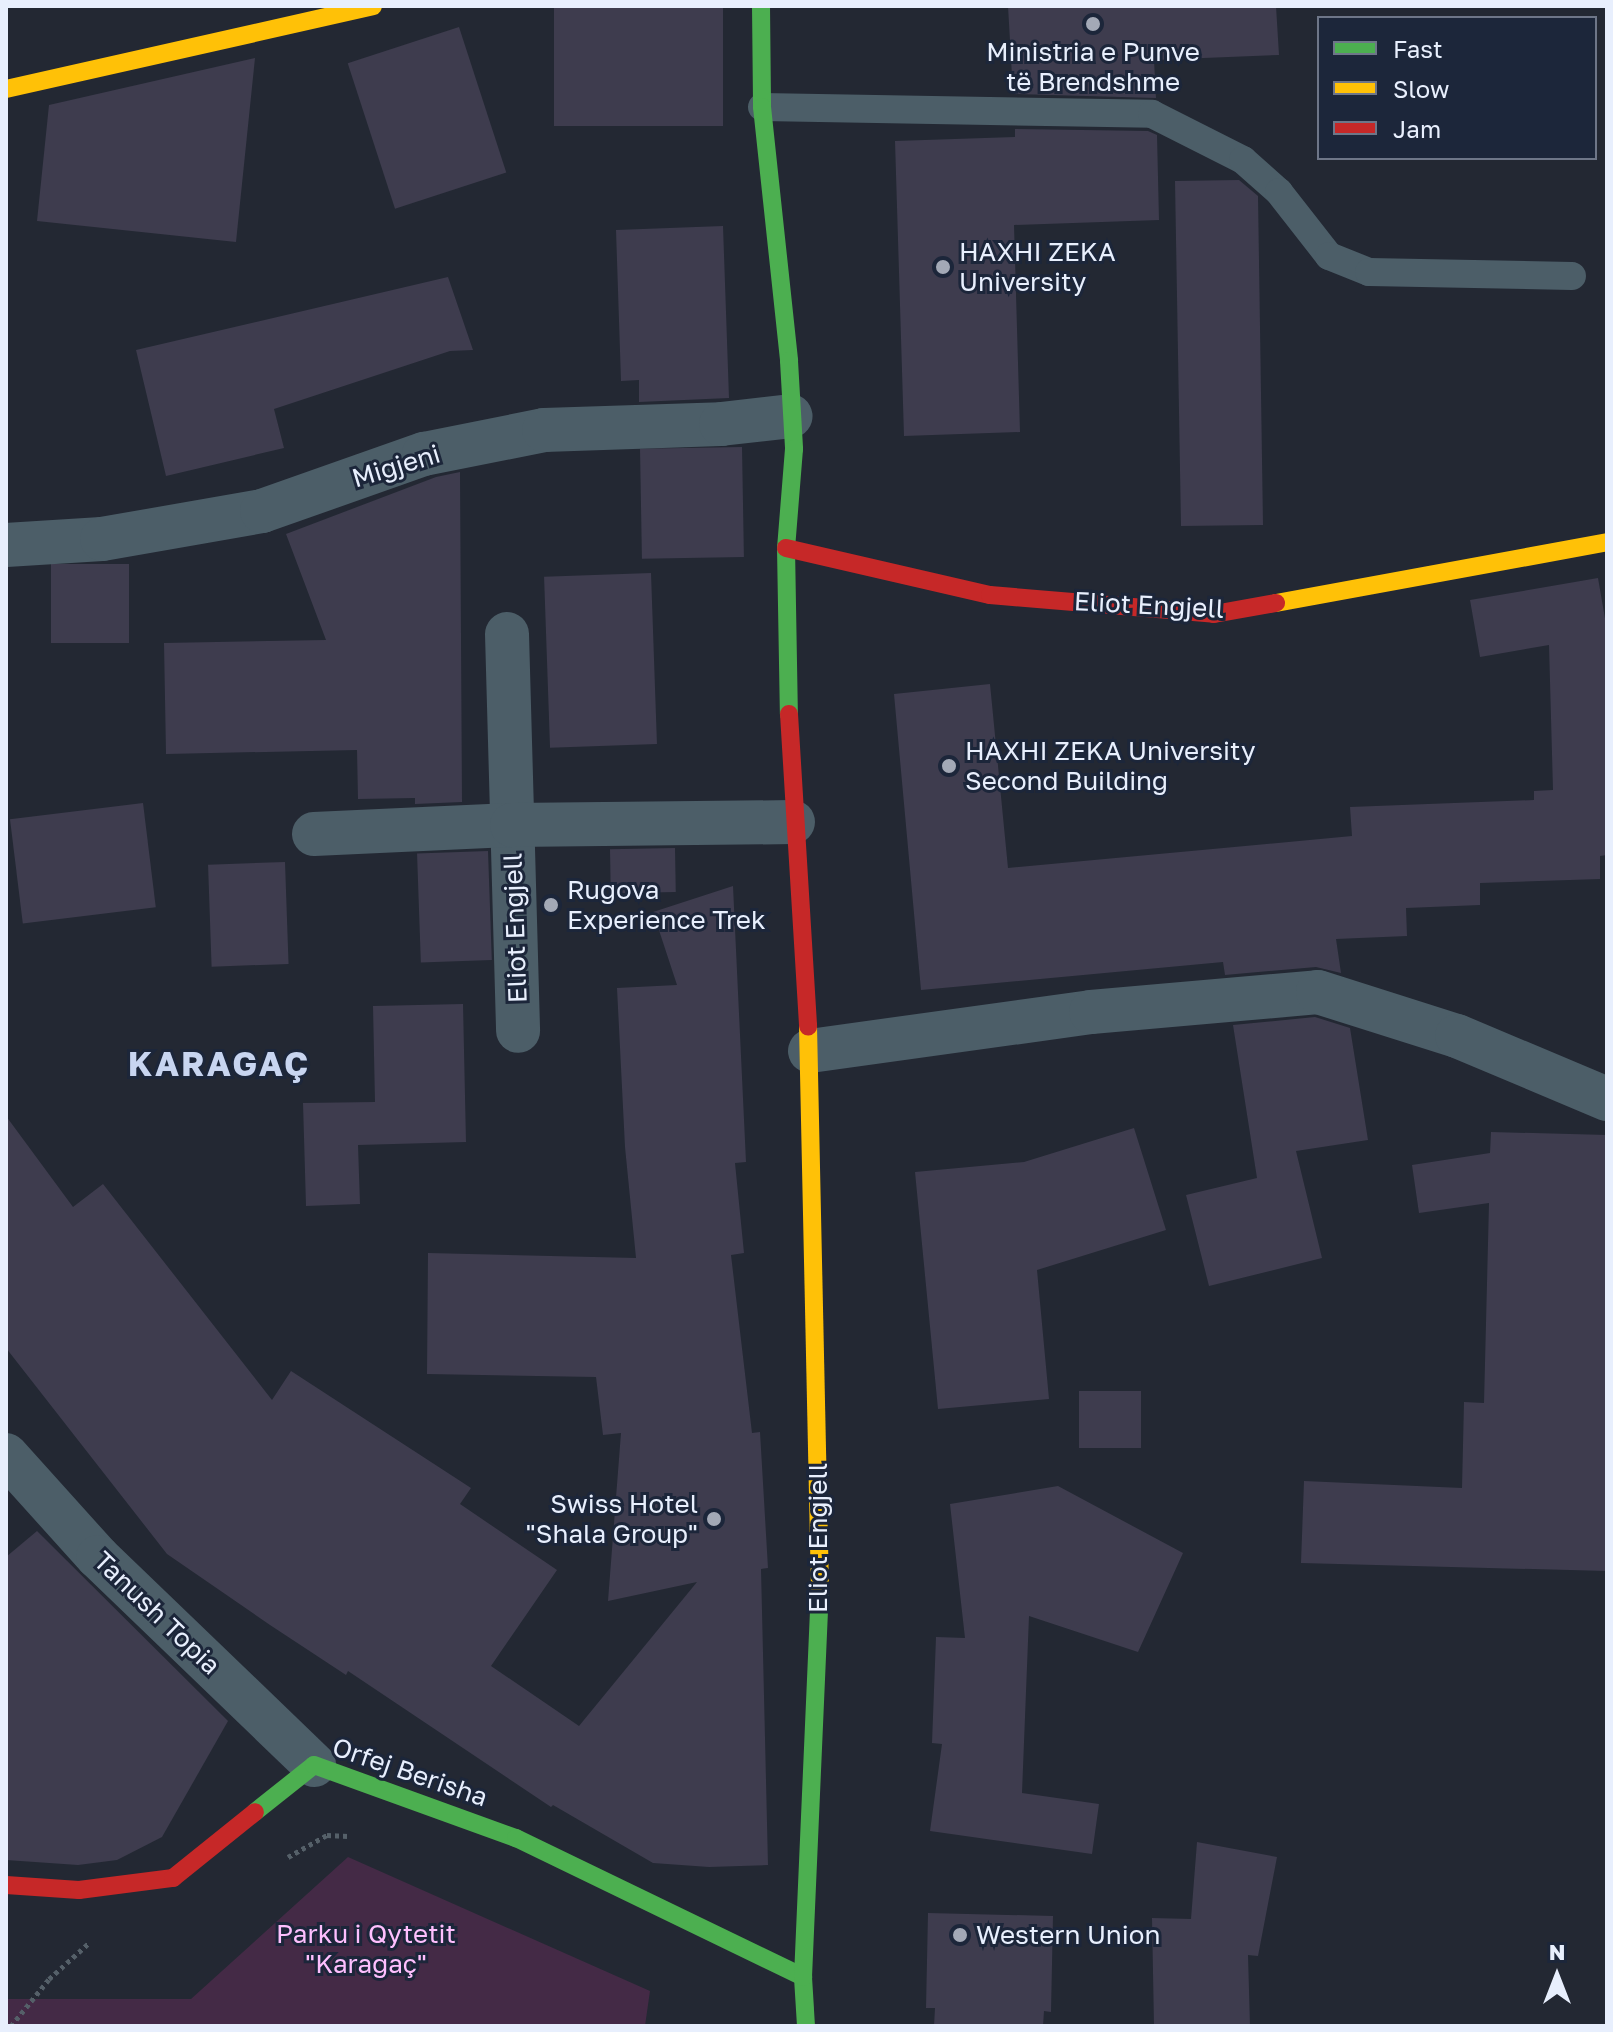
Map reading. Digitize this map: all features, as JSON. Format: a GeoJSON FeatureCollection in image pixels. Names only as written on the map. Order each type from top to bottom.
{"type":"FeatureCollection","features":[{"type":"Feature","properties":{"kind":"street"},"geometry":{"type":"LineString","coordinates":[[6,89],[373,6]]}},
{"type":"Feature","properties":{"kind":"street","name":"Eliot Engjell"},"geometry":{"type":"LineString","coordinates":[[761,6],[762,107],[789,361],[794,449],[786,548],[793,822],[810,1051],[821,1560],[803,1977],[806,2026]]}},
{"type":"Feature","properties":{"kind":"street","name":"Migjeni"},"geometry":{"type":"LineString","coordinates":[[6,545],[102,539],[262,511],[424,454],[544,430],[696,425],[791,416]]}},
{"type":"Feature","properties":{"kind":"street","name":"Eliot Engjell"},"geometry":{"type":"LineString","coordinates":[[786,548],[990,595],[1214,614],[1607,542]]}},
{"type":"Feature","properties":{"kind":"street","name":"Eliot Engjell"},"geometry":{"type":"LineString","coordinates":[[507,634],[518,1031]]}},
{"type":"Feature","properties":{"kind":"street","name":"Eliot Engjell"},"geometry":{"type":"LineString","coordinates":[[314,834],[512,825],[793,822]]}},
{"type":"Feature","properties":{"kind":"street"},"geometry":{"type":"LineString","coordinates":[[810,1051],[1091,1012],[1318,992],[1457,1036],[1607,1099]]}},
{"type":"Feature","properties":{"kind":"street","name":"Tanush Topia"},"geometry":{"type":"LineString","coordinates":[[6,1455],[98,1557],[314,1765]]}},
{"type":"Feature","properties":{"kind":"street","name":"Orfej Berisha"},"geometry":{"type":"LineString","coordinates":[[6,1885],[79,1890],[173,1878],[314,1765],[516,1838],[803,1977]]}},
{"type":"Feature","properties":{"kind":"lane"},"geometry":{"type":"LineString","coordinates":[[762,107],[1152,114],[1243,160],[1279,192],[1329,256],[1369,272],[1572,276]]}},
{"type":"Feature","properties":{"kind":"path"},"geometry":{"type":"LineString","coordinates":[[285,1858],[327,1835],[354,1836]]}},
{"type":"Feature","properties":{"kind":"path"},"geometry":{"type":"LineString","coordinates":[[11,2026],[49,1979],[92,1940]]}},
{"type":"Feature","properties":{"kind":"green space","name":"Parku i Qytetit \"Karagaç\""},"geometry":{"type":"Polygon","coordinates":[[[348,1857],[650,1991],[645,2026],[6,2026],[6,1999],[191,1999],[348,1857]]]}},
{"type":"Feature","properties":{"kind":"building"},"geometry":{"type":"Polygon","coordinates":[[[554,6],[723,6],[723,126],[554,126],[554,6]]]}},
{"type":"Feature","properties":{"kind":"building","name":"Ministria e Punve të Brendshme"},"geometry":{"type":"Polygon","coordinates":[[[1008,6],[1276,6],[1279,55],[1154,60],[1156,98],[1013,94],[1008,6]]]}},
{"type":"Feature","properties":{"kind":"building"},"geometry":{"type":"Polygon","coordinates":[[[459,27],[506,173],[395,209],[348,63],[459,27]]]}},
{"type":"Feature","properties":{"kind":"building"},"geometry":{"type":"Polygon","coordinates":[[[255,58],[236,242],[37,221],[49,105],[255,58]]]}},
{"type":"Feature","properties":{"kind":"building"},"geometry":{"type":"Polygon","coordinates":[[[1015,129],[1148,131],[1157,135],[1159,220],[1014,225],[1020,432],[904,436],[895,141],[1015,137],[1015,129]]]}},
{"type":"Feature","properties":{"kind":"building"},"geometry":{"type":"Polygon","coordinates":[[[1239,180],[1258,196],[1263,525],[1181,526],[1175,181],[1239,180]]]}},
{"type":"Feature","properties":{"kind":"building"},"geometry":{"type":"Polygon","coordinates":[[[723,226],[729,398],[639,402],[639,380],[621,381],[616,230],[723,226]]]}},
{"type":"Feature","properties":{"kind":"building"},"geometry":{"type":"Polygon","coordinates":[[[448,277],[473,350],[450,351],[274,409],[284,448],[166,476],[136,350],[448,277]]]}},
{"type":"Feature","properties":{"kind":"building"},"geometry":{"type":"Polygon","coordinates":[[[742,447],[744,557],[642,559],[640,449],[742,447]]]}},
{"type":"Feature","properties":{"kind":"building"},"geometry":{"type":"Polygon","coordinates":[[[460,472],[462,802],[415,804],[415,798],[358,799],[357,750],[166,754],[164,643],[326,640],[286,534],[436,477],[460,472]]]}},
{"type":"Feature","properties":{"kind":"building"},"geometry":{"type":"Polygon","coordinates":[[[51,564],[129,564],[129,643],[51,643],[51,564]]]}},
{"type":"Feature","properties":{"kind":"building"},"geometry":{"type":"Polygon","coordinates":[[[651,573],[657,744],[550,748],[544,577],[651,573]]]}},
{"type":"Feature","properties":{"kind":"building"},"geometry":{"type":"Polygon","coordinates":[[[1598,578],[1607,630],[1607,855],[1600,856],[1600,879],[1480,883],[1480,905],[1406,908],[1407,936],[1336,939],[1341,973],[1316,967],[1225,975],[1223,962],[921,990],[894,694],[990,684],[1008,868],[1352,836],[1350,807],[1534,800],[1534,791],[1553,790],[1549,645],[1480,657],[1470,600],[1598,578]]]}},
{"type":"Feature","properties":{"kind":"building"},"geometry":{"type":"Polygon","coordinates":[[[143,803],[156,907],[23,924],[10,819],[143,803]]]}},
{"type":"Feature","properties":{"kind":"building"},"geometry":{"type":"Polygon","coordinates":[[[675,848],[676,892],[611,893],[610,849],[675,848]]]}},
{"type":"Feature","properties":{"kind":"building"},"geometry":{"type":"Polygon","coordinates":[[[488,851],[492,960],[421,962],[417,853],[488,851]]]}},
{"type":"Feature","properties":{"kind":"building"},"geometry":{"type":"Polygon","coordinates":[[[285,862],[289,964],[212,967],[208,865],[285,862]]]}},
{"type":"Feature","properties":{"kind":"building"},"geometry":{"type":"Polygon","coordinates":[[[733,886],[746,1162],[735,1163],[744,1253],[731,1255],[752,1433],[760,1432],[768,1568],[761,1569],[768,1865],[709,1867],[653,1863],[553,1805],[551,1807],[348,1671],[346,1675],[270,1625],[167,1554],[6,1348],[6,1116],[73,1207],[103,1184],[272,1400],[291,1371],[471,1488],[460,1504],[557,1570],[491,1666],[579,1726],[697,1582],[608,1601],[621,1433],[603,1435],[596,1377],[427,1374],[428,1253],[636,1258],[625,1147],[617,988],[677,985],[653,912],[733,886]]]}},
{"type":"Feature","properties":{"kind":"building"},"geometry":{"type":"Polygon","coordinates":[[[463,1004],[466,1142],[358,1145],[360,1204],[306,1206],[303,1103],[375,1102],[373,1006],[463,1004]]]}},
{"type":"Feature","properties":{"kind":"building"},"geometry":{"type":"Polygon","coordinates":[[[1315,1017],[1350,1028],[1368,1140],[1296,1151],[1322,1258],[1209,1286],[1186,1195],[1257,1178],[1233,1025],[1315,1017]]]}},
{"type":"Feature","properties":{"kind":"building"},"geometry":{"type":"Polygon","coordinates":[[[1134,1128],[1166,1230],[1037,1270],[1049,1399],[938,1409],[915,1172],[1024,1162],[1134,1128]]]}},
{"type":"Feature","properties":{"kind":"building"},"geometry":{"type":"Polygon","coordinates":[[[1491,1132],[1607,1135],[1607,1571],[1301,1563],[1304,1481],[1462,1488],[1464,1402],[1484,1403],[1489,1203],[1419,1213],[1412,1165],[1490,1153],[1491,1132]]]}},
{"type":"Feature","properties":{"kind":"building"},"geometry":{"type":"Polygon","coordinates":[[[1079,1391],[1141,1391],[1141,1448],[1079,1448],[1079,1391]]]}},
{"type":"Feature","properties":{"kind":"building"},"geometry":{"type":"Polygon","coordinates":[[[1058,1486],[1183,1553],[1138,1652],[1029,1616],[1022,1793],[1099,1804],[1092,1854],[930,1831],[942,1744],[932,1743],[936,1637],[965,1638],[950,1504],[1058,1486]]]}},
{"type":"Feature","properties":{"kind":"building"},"geometry":{"type":"Polygon","coordinates":[[[37,1531],[228,1721],[162,1837],[117,1860],[78,1865],[6,1860],[6,1557],[37,1531]]]}},
{"type":"Feature","properties":{"kind":"building"},"geometry":{"type":"Polygon","coordinates":[[[1197,1842],[1277,1857],[1258,1956],[1248,1955],[1250,2026],[1154,2026],[1152,1918],[1191,1919],[1197,1842]]]}},
{"type":"Feature","properties":{"kind":"building"},"geometry":{"type":"Polygon","coordinates":[[[928,1913],[1053,1916],[1051,2012],[1044,2011],[1043,2026],[934,2026],[935,2008],[926,2008],[928,1913]]]}},
{"type":"Feature","properties":{"kind":"traffic: fast"},"geometry":{"type":"LineString","coordinates":[[761,6],[762,107],[789,361],[794,449],[786,548],[789,714]]}},
{"type":"Feature","properties":{"kind":"traffic: fast"},"geometry":{"type":"LineString","coordinates":[[806,2026],[803,1977],[820,1589]]}},
{"type":"Feature","properties":{"kind":"traffic: fast"},"geometry":{"type":"LineString","coordinates":[[255,1812],[314,1765],[516,1838],[803,1977]]}},
{"type":"Feature","properties":{"kind":"traffic: slow"},"geometry":{"type":"LineString","coordinates":[[6,89],[373,6]]}},
{"type":"Feature","properties":{"kind":"traffic: slow"},"geometry":{"type":"LineString","coordinates":[[1276,603],[1607,542]]}},
{"type":"Feature","properties":{"kind":"traffic: slow"},"geometry":{"type":"LineString","coordinates":[[808,1026],[820,1589]]}},
{"type":"Feature","properties":{"kind":"traffic: jam"},"geometry":{"type":"LineString","coordinates":[[786,548],[990,595],[1214,614],[1276,603]]}},
{"type":"Feature","properties":{"kind":"traffic: jam"},"geometry":{"type":"LineString","coordinates":[[789,714],[808,1026]]}},
{"type":"Feature","properties":{"kind":"traffic: jam"},"geometry":{"type":"LineString","coordinates":[[6,1885],[79,1890],[173,1878],[255,1812]]}},
{"type":"Feature","properties":{"kind":"place","name":"Ministria e Punve të Brendshme"},"geometry":{"type":"Point","coordinates":[1093,24]}},
{"type":"Feature","properties":{"kind":"place","name":"HAXHI ZEKA University"},"geometry":{"type":"Point","coordinates":[943,267]}},
{"type":"Feature","properties":{"kind":"place","name":"HAXHI ZEKA University Second Building"},"geometry":{"type":"Point","coordinates":[949,766]}},
{"type":"Feature","properties":{"kind":"place","name":"Rugova Experience Trek"},"geometry":{"type":"Point","coordinates":[551,905]}},
{"type":"Feature","properties":{"kind":"place","name":"Swiss Hotel \"Shala Group\""},"geometry":{"type":"Point","coordinates":[714,1519]}},
{"type":"Feature","properties":{"kind":"place","name":"Western Union"},"geometry":{"type":"Point","coordinates":[960,1935]}},
{"type":"Feature","properties":{"kind":"district","name":"KARAGAÇ"},"geometry":{"type":"Point","coordinates":[219,1064]}}]}
